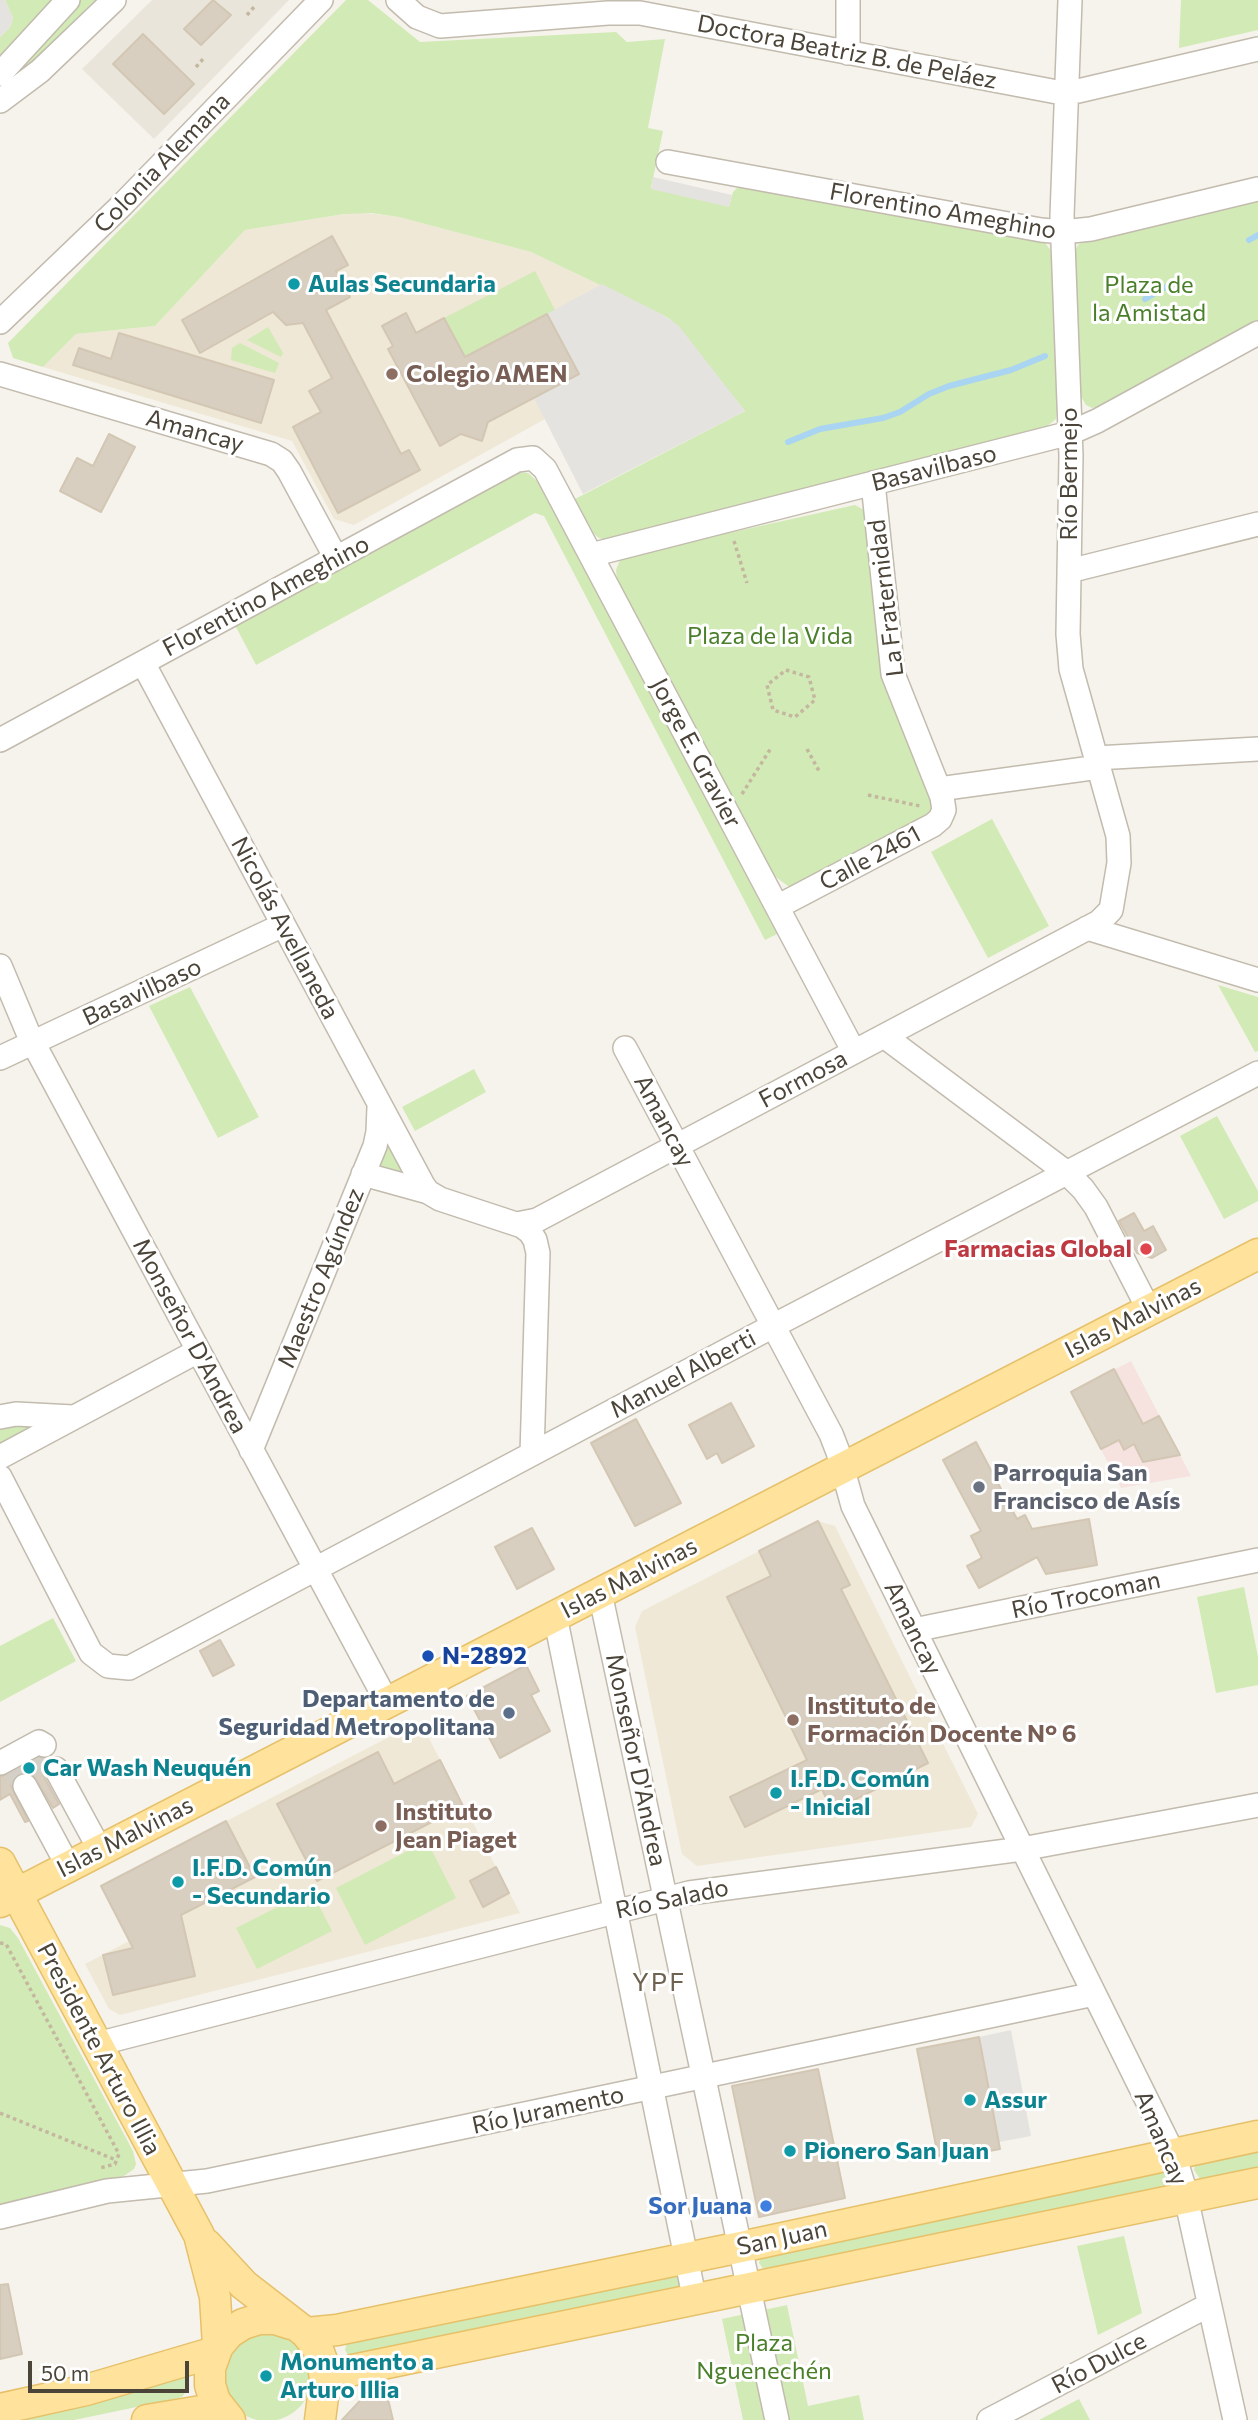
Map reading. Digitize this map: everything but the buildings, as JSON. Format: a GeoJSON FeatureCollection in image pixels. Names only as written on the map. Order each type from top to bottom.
{"type":"FeatureCollection","features":[{"type":"Feature","properties":{"kind":"main road","name":"Islas Malvinas"},"geometry":{"type":"LineString","coordinates":[[8,1897],[1258,1254]]}},
{"type":"Feature","properties":{"kind":"main road","name":"Presidente Arturo Illia"},"geometry":{"type":"LineString","coordinates":[[0,1863],[8,1897],[97,2044],[199,2235],[230,2272],[317,2347],[323,2363],[317,2405]]}},
{"type":"Feature","properties":{"kind":"main road","name":"San Juan"},"geometry":{"type":"LineString","coordinates":[[298,2329],[337,2330],[1258,2136]]}},
{"type":"Feature","properties":{"kind":"main road","name":"San Juan"},"geometry":{"type":"LineString","coordinates":[[317,2405],[353,2370],[1258,2183]]}},
{"type":"Feature","properties":{"kind":"main road","name":"Presidente Arturo Illia"},"geometry":{"type":"LineString","coordinates":[[199,2235],[215,2297],[216,2349],[210,2368],[210,2385],[215,2401],[227,2417]]}},
{"type":"Feature","properties":{"kind":"main road"},"geometry":{"type":"LineString","coordinates":[[0,2409],[86,2390],[216,2349],[229,2333],[243,2324],[259,2319],[275,2319],[298,2329]]}},
{"type":"Feature","properties":{"kind":"main road"},"geometry":{"type":"LineString","coordinates":[[147,2420],[201,2411],[227,2417]]}},
{"type":"Feature","properties":{"kind":"street"},"geometry":{"type":"LineString","coordinates":[[0,74],[68,0]]}},
{"type":"Feature","properties":{"kind":"street"},"geometry":{"type":"LineString","coordinates":[[0,101],[51,61],[114,0]]}},
{"type":"Feature","properties":{"kind":"street","name":"Colonia Alemana"},"geometry":{"type":"LineString","coordinates":[[0,322],[122,205],[321,0]]}},
{"type":"Feature","properties":{"kind":"street","name":"Doctora Beatriz B. de Peláez"},"geometry":{"type":"LineString","coordinates":[[398,0],[416,17],[440,26],[620,6],[651,15],[848,53],[1066,92],[1258,49]]}},
{"type":"Feature","properties":{"kind":"street"},"geometry":{"type":"LineString","coordinates":[[848,0],[848,53]]}},
{"type":"Feature","properties":{"kind":"street","name":"Río Bermejo"},"geometry":{"type":"LineString","coordinates":[[1070,0],[1062,232],[1070,433],[1069,657],[1118,836],[1119,863],[1111,910],[1107,917],[1087,928]]}},
{"type":"Feature","properties":{"kind":"street","name":"Florentino Ameghino"},"geometry":{"type":"LineString","coordinates":[[668,162],[1062,232],[1091,229],[1258,189]]}},
{"type":"Feature","properties":{"kind":"street","name":"Basavilbaso"},"geometry":{"type":"LineString","coordinates":[[591,555],[1070,433],[1258,333]]}},
{"type":"Feature","properties":{"kind":"street","name":"Amancay"},"geometry":{"type":"LineString","coordinates":[[0,374],[271,454],[282,461],[289,471],[336,558]]}},
{"type":"Feature","properties":{"kind":"street","name":"Florentino Ameghino"},"geometry":{"type":"LineString","coordinates":[[0,740],[517,460],[533,458]]}},
{"type":"Feature","properties":{"kind":"street","name":"Jorge E. Gravier"},"geometry":{"type":"LineString","coordinates":[[533,458],[545,470],[591,555],[854,1052]]}},
{"type":"Feature","properties":{"kind":"street","name":"La Fraternidad"},"geometry":{"type":"LineString","coordinates":[[873,483],[893,674],[934,799]]}},
{"type":"Feature","properties":{"kind":"street"},"geometry":{"type":"LineString","coordinates":[[1069,571],[1258,524]]}},
{"type":"Feature","properties":{"kind":"street","name":"Nicolás Avellaneda"},"geometry":{"type":"LineString","coordinates":[[143,663],[428,1192]]}},
{"type":"Feature","properties":{"kind":"street"},"geometry":{"type":"LineString","coordinates":[[934,799],[1098,763],[1258,749]]}},
{"type":"Feature","properties":{"kind":"street","name":"Calle 2461"},"geometry":{"type":"LineString","coordinates":[[778,907],[937,822],[944,810],[934,799]]}},
{"type":"Feature","properties":{"kind":"street","name":"Basavilbaso"},"geometry":{"type":"LineString","coordinates":[[0,1058],[283,925]]}},
{"type":"Feature","properties":{"kind":"street"},"geometry":{"type":"LineString","coordinates":[[1087,928],[1258,980]]}},
{"type":"Feature","properties":{"kind":"street","name":"Formosa"},"geometry":{"type":"LineString","coordinates":[[517,1224],[537,1220],[1087,928]]}},
{"type":"Feature","properties":{"kind":"street","name":"Monseñor D'Andrea"},"geometry":{"type":"LineString","coordinates":[[0,966],[33,1043],[387,1702]]}},
{"type":"Feature","properties":{"kind":"street"},"geometry":{"type":"LineString","coordinates":[[884,1036],[1068,1174],[1083,1189],[1097,1207],[1149,1310]]}},
{"type":"Feature","properties":{"kind":"street","name":"Amancay"},"geometry":{"type":"LineString","coordinates":[[625,1048],[831,1434],[853,1506],[1174,2155],[1235,2420]]}},
{"type":"Feature","properties":{"kind":"street","name":"Manuel Alberti"},"geometry":{"type":"LineString","coordinates":[[0,1477],[96,1659],[108,1666],[122,1669],[136,1665],[773,1326],[1258,1073]]}},
{"type":"Feature","properties":{"kind":"street","name":"Maestro Agúndez"},"geometry":{"type":"LineString","coordinates":[[251,1450],[379,1132],[378,1103]]}},
{"type":"Feature","properties":{"kind":"street"},"geometry":{"type":"LineString","coordinates":[[363,1174],[428,1192],[440,1199],[517,1224],[530,1232],[537,1249],[532,1454]]}},
{"type":"Feature","properties":{"kind":"street"},"geometry":{"type":"LineString","coordinates":[[0,1457],[198,1350]]}},
{"type":"Feature","properties":{"kind":"street"},"geometry":{"type":"LineString","coordinates":[[0,1417],[16,1414],[74,1417]]}},
{"type":"Feature","properties":{"kind":"street","name":"Río Trocoman"},"geometry":{"type":"LineString","coordinates":[[914,1630],[1258,1560]]}},
{"type":"Feature","properties":{"kind":"street","name":"Monseñor D'Andrea"},"geometry":{"type":"LineString","coordinates":[[600,1593],[777,2420]]}},
{"type":"Feature","properties":{"kind":"street","name":"Monseñor D'Andrea"},"geometry":{"type":"LineString","coordinates":[[555,1616],[695,2301]]}},
{"type":"Feature","properties":{"kind":"street"},"geometry":{"type":"LineString","coordinates":[[5,1763],[36,1748]]}},
{"type":"Feature","properties":{"kind":"street"},"geometry":{"type":"LineString","coordinates":[[51,1772],[79,1861]]}},
{"type":"Feature","properties":{"kind":"street"},"geometry":{"type":"LineString","coordinates":[[20,1789],[79,1861]]}},
{"type":"Feature","properties":{"kind":"street","name":"Río Salado"},"geometry":{"type":"LineString","coordinates":[[97,2044],[667,1898],[725,1887],[1022,1849],[1258,1805]]}},
{"type":"Feature","properties":{"kind":"street","name":"Río Juramento"},"geometry":{"type":"LineString","coordinates":[[0,2217],[107,2191],[207,2181],[1094,1994]]}},
{"type":"Feature","properties":{"kind":"street","name":"Río Dulce"},"geometry":{"type":"LineString","coordinates":[[989,2420],[1209,2305]]}},
{"type":"Feature","properties":{"kind":"path"},"geometry":{"type":"LineString","coordinates":[[247,15],[255,6]]}},
{"type":"Feature","properties":{"kind":"path"},"geometry":{"type":"LineString","coordinates":[[196,67],[204,58]]}},
{"type":"Feature","properties":{"kind":"path"},"geometry":{"type":"LineString","coordinates":[[733,536],[747,583]]}},
{"type":"Feature","properties":{"kind":"path"},"geometry":{"type":"LineString","coordinates":[[786,670],[808,677],[815,700],[795,717],[773,710],[767,685],[786,670]]}},
{"type":"Feature","properties":{"kind":"path"},"geometry":{"type":"LineString","coordinates":[[738,800],[771,748]]}},
{"type":"Feature","properties":{"kind":"path"},"geometry":{"type":"LineString","coordinates":[[807,750],[819,771]]}},
{"type":"Feature","properties":{"kind":"path"},"geometry":{"type":"LineString","coordinates":[[868,795],[934,799]]}},
{"type":"Feature","properties":{"kind":"path"},"geometry":{"type":"LineString","coordinates":[[1,1944],[6,1944],[118,2154],[115,2164],[89,2171]]}},
{"type":"Feature","properties":{"kind":"path"},"geometry":{"type":"LineString","coordinates":[[0,2113],[116,2160]]}},
{"type":"Feature","properties":{"kind":"shaded area"},"geometry":{"type":"Polygon","coordinates":[[[0,0],[5,0],[13,18],[10,27],[0,37],[0,0]]]}},
{"type":"Feature","properties":{"kind":"shaded area"},"geometry":{"type":"Polygon","coordinates":[[[152,0],[289,0],[154,139],[82,69],[152,0]]]}},
{"type":"Feature","properties":{"kind":"shaded area"},"geometry":{"type":"Polygon","coordinates":[[[653,177],[732,195],[729,207],[651,189],[653,177]]]}},
{"type":"Feature","properties":{"kind":"shaded area","name":"Colegio AMEN"},"geometry":{"type":"Polygon","coordinates":[[[357,212],[399,217],[531,252],[663,315],[583,494],[545,419],[354,525],[334,519],[292,441],[43,367],[76,334],[155,326],[245,230],[357,212]]]}},
{"type":"Feature","properties":{"kind":"shaded area"},"geometry":{"type":"Polygon","coordinates":[[[602,284],[679,326],[745,411],[583,494],[534,398],[579,374],[547,314],[602,284]]]}},
{"type":"Feature","properties":{"kind":"shaded area"},"geometry":{"type":"Polygon","coordinates":[[[1131,1361],[1191,1476],[1121,1488],[1071,1392],[1131,1361]]]}},
{"type":"Feature","properties":{"kind":"shaded area","name":"Instituto de Formación Docente N° 6"},"geometry":{"type":"Polygon","coordinates":[[[818,1521],[835,1526],[978,1814],[971,1827],[697,1866],[682,1854],[635,1627],[642,1611],[818,1521]]]}},
{"type":"Feature","properties":{"kind":"shaded area"},"geometry":{"type":"Polygon","coordinates":[[[420,1721],[520,1913],[120,2015],[109,2009],[85,1964],[129,1941],[101,1886],[420,1721]]]}},
{"type":"Feature","properties":{"kind":"shaded area"},"geometry":{"type":"Polygon","coordinates":[[[1011,2030],[1031,2136],[999,2142],[979,2037],[1011,2030]]]}},
{"type":"Feature","properties":{"kind":"green space"},"geometry":{"type":"Polygon","coordinates":[[[5,0],[58,0],[0,63],[0,37],[10,27],[13,18],[5,0]]]}},
{"type":"Feature","properties":{"kind":"green space"},"geometry":{"type":"Polygon","coordinates":[[[76,0],[99,0],[50,47],[10,80],[76,0]]]}},
{"type":"Feature","properties":{"kind":"green space"},"geometry":{"type":"Polygon","coordinates":[[[346,0],[368,0],[420,42],[616,32],[627,42],[665,39],[648,128],[663,131],[651,188],[729,206],[733,192],[739,186],[1036,239],[1045,243],[1052,252],[1054,261],[1056,419],[1046,427],[605,540],[594,534],[575,499],[745,411],[671,320],[663,315],[531,252],[399,217],[371,213],[344,214],[245,230],[155,326],[76,334],[43,367],[13,358],[8,343],[346,0]]]}},
{"type":"Feature","properties":{"kind":"green space"},"geometry":{"type":"Polygon","coordinates":[[[1181,0],[1258,0],[1258,30],[1179,48],[1181,0]]]}},
{"type":"Feature","properties":{"kind":"green space","name":"Plaza de la Amistad"},"geometry":{"type":"Polygon","coordinates":[[[1258,199],[1258,321],[1100,406],[1092,408],[1086,405],[1079,393],[1075,251],[1078,245],[1083,240],[1258,199]]]}},
{"type":"Feature","properties":{"kind":"green space"},"geometry":{"type":"Polygon","coordinates":[[[535,271],[555,310],[465,357],[444,318],[535,271]]]}},
{"type":"Feature","properties":{"kind":"green space"},"geometry":{"type":"Polygon","coordinates":[[[268,327],[283,353],[281,357],[247,340],[268,327]]]}},
{"type":"Feature","properties":{"kind":"green space"},"geometry":{"type":"Polygon","coordinates":[[[240,343],[279,363],[275,373],[231,360],[232,348],[240,343]]]}},
{"type":"Feature","properties":{"kind":"green space"},"geometry":{"type":"Polygon","coordinates":[[[519,472],[528,473],[539,483],[777,934],[765,940],[544,516],[535,513],[256,665],[235,625],[519,472]]]}},
{"type":"Feature","properties":{"kind":"green space","name":"Plaza de la Vida"},"geometry":{"type":"Polygon","coordinates":[[[855,505],[864,510],[935,801],[933,813],[797,886],[788,886],[773,875],[617,579],[616,570],[620,560],[629,555],[855,505]]]}},
{"type":"Feature","properties":{"kind":"green space"},"geometry":{"type":"Polygon","coordinates":[[[992,819],[1049,926],[988,958],[931,852],[992,819]]]}},
{"type":"Feature","properties":{"kind":"green space"},"geometry":{"type":"Polygon","coordinates":[[[1218,985],[1258,997],[1258,1051],[1255,1052],[1218,985]]]}},
{"type":"Feature","properties":{"kind":"green space"},"geometry":{"type":"Polygon","coordinates":[[[190,987],[259,1117],[218,1138],[149,1006],[190,987]]]}},
{"type":"Feature","properties":{"kind":"green space"},"geometry":{"type":"Polygon","coordinates":[[[474,1069],[486,1092],[415,1131],[402,1107],[474,1069]]]}},
{"type":"Feature","properties":{"kind":"green space"},"geometry":{"type":"Polygon","coordinates":[[[1217,1116],[1258,1191],[1258,1201],[1224,1219],[1180,1136],[1217,1116]]]}},
{"type":"Feature","properties":{"kind":"green space"},"geometry":{"type":"Polygon","coordinates":[[[387,1142],[405,1176],[378,1168],[387,1142]]]}},
{"type":"Feature","properties":{"kind":"green space"},"geometry":{"type":"Polygon","coordinates":[[[0,1424],[28,1425],[29,1427],[0,1444],[0,1424]]]}},
{"type":"Feature","properties":{"kind":"green space"},"geometry":{"type":"Polygon","coordinates":[[[1244,1587],[1258,1657],[1258,1685],[1216,1693],[1197,1597],[1244,1587]]]}},
{"type":"Feature","properties":{"kind":"green space"},"geometry":{"type":"Polygon","coordinates":[[[53,1618],[76,1661],[0,1702],[0,1646],[53,1618]]]}},
{"type":"Feature","properties":{"kind":"green space"},"geometry":{"type":"Polygon","coordinates":[[[427,1841],[456,1898],[365,1945],[336,1888],[427,1841]]]}},
{"type":"Feature","properties":{"kind":"green space"},"geometry":{"type":"Polygon","coordinates":[[[311,1890],[332,1931],[257,1969],[236,1928],[311,1890]]]}},
{"type":"Feature","properties":{"kind":"green space"},"geometry":{"type":"Polygon","coordinates":[[[0,1925],[10,1928],[18,1938],[133,2151],[136,2164],[134,2169],[124,2176],[0,2209],[0,1925]]]}},
{"type":"Feature","properties":{"kind":"green space"},"geometry":{"type":"Polygon","coordinates":[[[1258,2146],[1258,2169],[1204,2181],[1194,2170],[1196,2161],[1258,2146]]]}},
{"type":"Feature","properties":{"kind":"green space"},"geometry":{"type":"Polygon","coordinates":[[[1162,2169],[1167,2178],[1165,2188],[765,2271],[759,2263],[761,2255],[1162,2169]]]}},
{"type":"Feature","properties":{"kind":"green space"},"geometry":{"type":"Polygon","coordinates":[[[1124,2236],[1142,2313],[1098,2335],[1077,2246],[1124,2236]]]}},
{"type":"Feature","properties":{"kind":"green space"},"geometry":{"type":"Polygon","coordinates":[[[674,2273],[680,2282],[678,2292],[349,2357],[345,2350],[347,2342],[674,2273]]]}},
{"type":"Feature","properties":{"kind":"green space","name":"Plaza Nguenechén"},"geometry":{"type":"Polygon","coordinates":[[[787,2305],[808,2406],[859,2395],[864,2420],[743,2420],[722,2319],[787,2305]]]}},
{"type":"Feature","properties":{"kind":"green space"},"geometry":{"type":"Polygon","coordinates":[[[267,2331],[284,2335],[299,2344],[308,2359],[312,2376],[308,2393],[299,2408],[284,2417],[267,2421],[250,2417],[235,2408],[226,2393],[222,2376],[226,2359],[235,2344],[250,2335],[267,2331]]]}},
{"type":"Feature","properties":{"kind":"green space"},"geometry":{"type":"Polygon","coordinates":[[[184,2375],[189,2383],[188,2389],[182,2397],[175,2399],[74,2420],[0,2420],[184,2375]]]}},
{"type":"Feature","properties":{"kind":"green space"},"geometry":{"type":"Polygon","coordinates":[[[1079,2399],[1090,2420],[1039,2420],[1079,2399]]]}},
{"type":"Feature","properties":{"kind":"waterway"},"geometry":{"type":"LineString","coordinates":[[1249,240],[1258,235]]}},
{"type":"Feature","properties":{"kind":"waterway"},"geometry":{"type":"LineString","coordinates":[[1145,299],[1178,280]]}},
{"type":"Feature","properties":{"kind":"waterway"},"geometry":{"type":"LineString","coordinates":[[788,442],[820,429],[883,418],[949,386],[1011,370],[1045,356]]}},
{"type":"Feature","properties":{"kind":"tunnel"},"geometry":{"type":"LineString","coordinates":[[33,1751],[46,1775]]}},
{"type":"Feature","properties":{"kind":"tunnel"},"geometry":{"type":"LineString","coordinates":[[12,1762],[25,1786]]}},
{"type":"Feature","properties":{"kind":"place","name":"Aulas Secundaria"},"geometry":{"type":"Point","coordinates":[294,284]}},
{"type":"Feature","properties":{"kind":"place","name":"Colegio AMEN"},"geometry":{"type":"Point","coordinates":[392,374]}},
{"type":"Feature","properties":{"kind":"place","name":"Farmacias Global"},"geometry":{"type":"Point","coordinates":[1146,1249]}},
{"type":"Feature","properties":{"kind":"place","name":"Parroquia San Francisco de Asís"},"geometry":{"type":"Point","coordinates":[979,1487]}},
{"type":"Feature","properties":{"kind":"place","name":"N-2892"},"geometry":{"type":"Point","coordinates":[428,1656]}},
{"type":"Feature","properties":{"kind":"place","name":"Departamento de Seguridad Metropolitana"},"geometry":{"type":"Point","coordinates":[509,1713]}},
{"type":"Feature","properties":{"kind":"place","name":"Instituto de Formación Docente N° 6"},"geometry":{"type":"Point","coordinates":[793,1720]}},
{"type":"Feature","properties":{"kind":"place","name":"Car Wash Neuquén"},"geometry":{"type":"Point","coordinates":[29,1768]}},
{"type":"Feature","properties":{"kind":"place","name":"I.F.D. Común - Inicial"},"geometry":{"type":"Point","coordinates":[776,1793]}},
{"type":"Feature","properties":{"kind":"place","name":"Instituto Jean Piaget"},"geometry":{"type":"Point","coordinates":[381,1826]}},
{"type":"Feature","properties":{"kind":"place","name":"I.F.D. Común - Secundario"},"geometry":{"type":"Point","coordinates":[178,1882]}},
{"type":"Feature","properties":{"kind":"place","name":"Assur"},"geometry":{"type":"Point","coordinates":[970,2100]}},
{"type":"Feature","properties":{"kind":"place","name":"Pionero San Juan"},"geometry":{"type":"Point","coordinates":[790,2151]}},
{"type":"Feature","properties":{"kind":"place","name":"Sor Juana"},"geometry":{"type":"Point","coordinates":[766,2206]}},
{"type":"Feature","properties":{"kind":"place","name":"Monumento a Arturo Illia"},"geometry":{"type":"Point","coordinates":[266,2376]}},
{"type":"Feature","properties":{"kind":"district","name":"YPF"},"geometry":{"type":"Point","coordinates":[659,1982]}}]}
